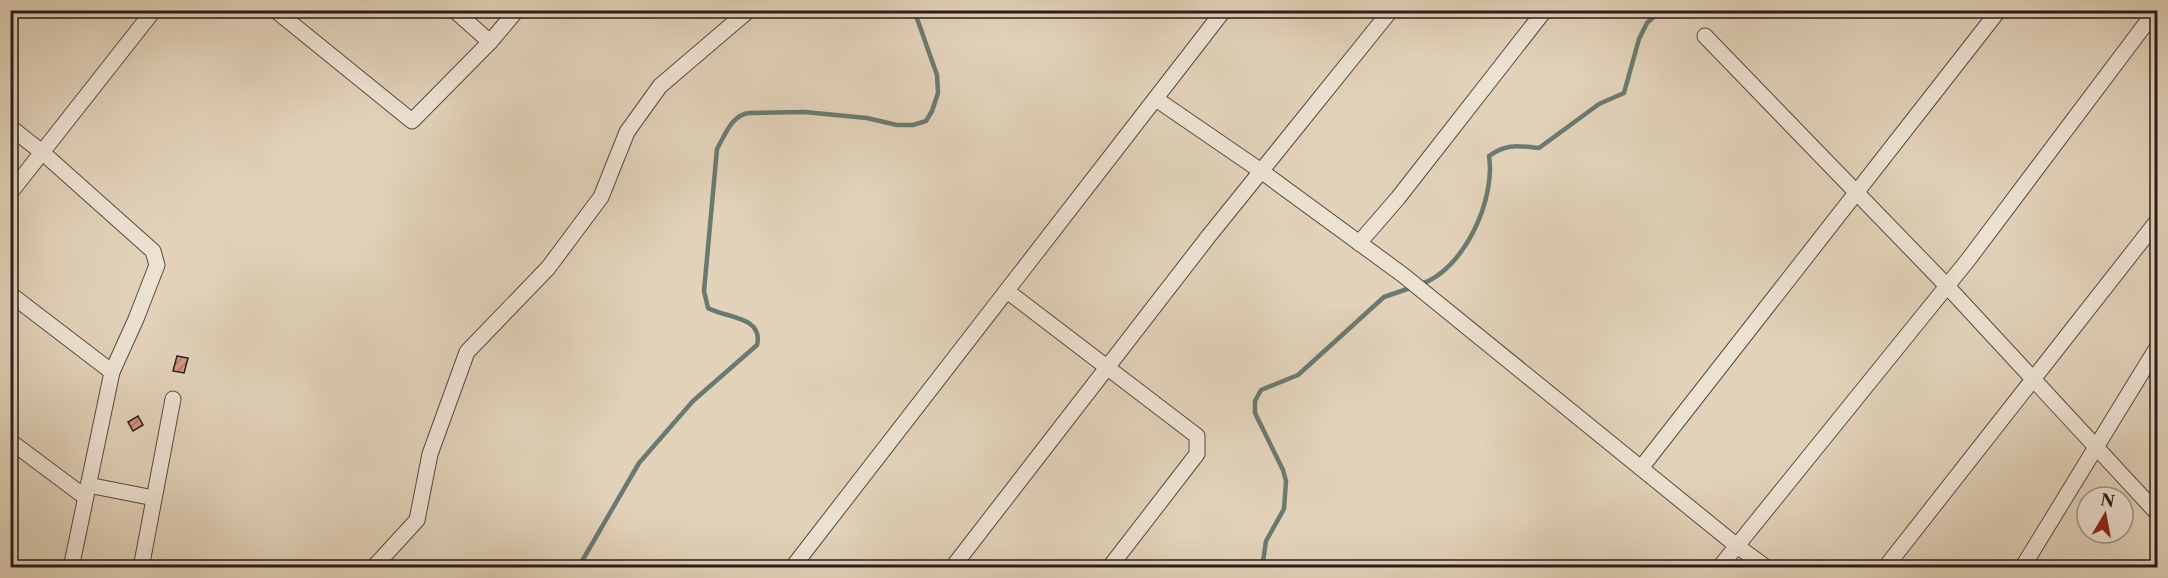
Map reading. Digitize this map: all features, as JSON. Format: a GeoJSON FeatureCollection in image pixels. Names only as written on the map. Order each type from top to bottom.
{"type":"FeatureCollection","features":[{"type":"Feature","properties":{"kind":"street"},"geometry":{"type":"LineString","coordinates":[[10,193],[154,10]]}},
{"type":"Feature","properties":{"kind":"street"},"geometry":{"type":"LineString","coordinates":[[275,10],[412,121],[490,42],[517,10]]}},
{"type":"Feature","properties":{"kind":"street"},"geometry":{"type":"LineString","coordinates":[[454,10],[490,42]]}},
{"type":"Feature","properties":{"kind":"street"},"geometry":{"type":"LineString","coordinates":[[373,567],[417,520],[430,454],[466,352],[548,268],[601,197],[627,132],[660,86],[749,10]]}},
{"type":"Feature","properties":{"kind":"street"},"geometry":{"type":"LineString","coordinates":[[792,567],[1224,10]]}},
{"type":"Feature","properties":{"kind":"street"},"geometry":{"type":"LineString","coordinates":[[952,567],[1261,171],[1391,10]]}},
{"type":"Feature","properties":{"kind":"street"},"geometry":{"type":"LineString","coordinates":[[1359,243],[1398,198],[1545,10]]}},
{"type":"Feature","properties":{"kind":"street"},"geometry":{"type":"LineString","coordinates":[[1641,468],[1999,10]]}},
{"type":"Feature","properties":{"kind":"street"},"geometry":{"type":"LineString","coordinates":[[1719,567],[1947,286],[2156,12]]}},
{"type":"Feature","properties":{"kind":"street"},"geometry":{"type":"LineString","coordinates":[[1705,36],[1947,286],[2157,514]]}},
{"type":"Feature","properties":{"kind":"street"},"geometry":{"type":"LineString","coordinates":[[1156,99],[1261,171],[1428,295],[1737,546],[1767,567]]}},
{"type":"Feature","properties":{"kind":"street"},"geometry":{"type":"LineString","coordinates":[[10,127],[43,153],[153,251],[157,265],[112,372],[71,567]]}},
{"type":"Feature","properties":{"kind":"street"},"geometry":{"type":"LineString","coordinates":[[1885,567],[2157,220]]}},
{"type":"Feature","properties":{"kind":"street"},"geometry":{"type":"LineString","coordinates":[[1007,291],[1197,436],[1197,454],[1109,567]]}},
{"type":"Feature","properties":{"kind":"street"},"geometry":{"type":"LineString","coordinates":[[10,294],[112,372]]}},
{"type":"Feature","properties":{"kind":"street"},"geometry":{"type":"LineString","coordinates":[[2022,567],[2157,346]]}},
{"type":"Feature","properties":{"kind":"street"},"geometry":{"type":"LineString","coordinates":[[141,567],[173,399]]}},
{"type":"Feature","properties":{"kind":"street"},"geometry":{"type":"LineString","coordinates":[[10,441],[86,491],[154,498]]}},
{"type":"Feature","properties":{"kind":"building"},"geometry":{"type":"Polygon","coordinates":[[[177,356],[188,358],[184,373],[173,371],[177,356]]]}},
{"type":"Feature","properties":{"kind":"building"},"geometry":{"type":"Polygon","coordinates":[[[138,416],[143,425],[133,431],[128,422],[138,416]]]}},
{"type":"Feature","properties":{"kind":"waterway"},"geometry":{"type":"LineString","coordinates":[[578,568],[639,463],[693,401],[757,345],[758,335],[755,328],[742,319],[708,308],[704,291],[717,149],[726,132],[738,117],[750,113],[804,112],[867,118],[897,125],[913,125],[926,121],[938,93],[937,75],[914,10]]}},
{"type":"Feature","properties":{"kind":"waterway"},"geometry":{"type":"LineString","coordinates":[[994,10],[1001,10]]}},
{"type":"Feature","properties":{"kind":"waterway"},"geometry":{"type":"LineString","coordinates":[[1421,284],[1437,276],[1451,264],[1474,231],[1487,192],[1490,173],[1489,156],[1507,147],[1539,148],[1599,104],[1624,93],[1639,39],[1647,23],[1661,10]]}},
{"type":"Feature","properties":{"kind":"waterway"},"geometry":{"type":"LineString","coordinates":[[1262,568],[1266,541],[1284,509],[1286,481],[1283,470],[1255,413],[1255,401],[1261,390],[1298,375],[1384,297],[1413,287]]}}]}
